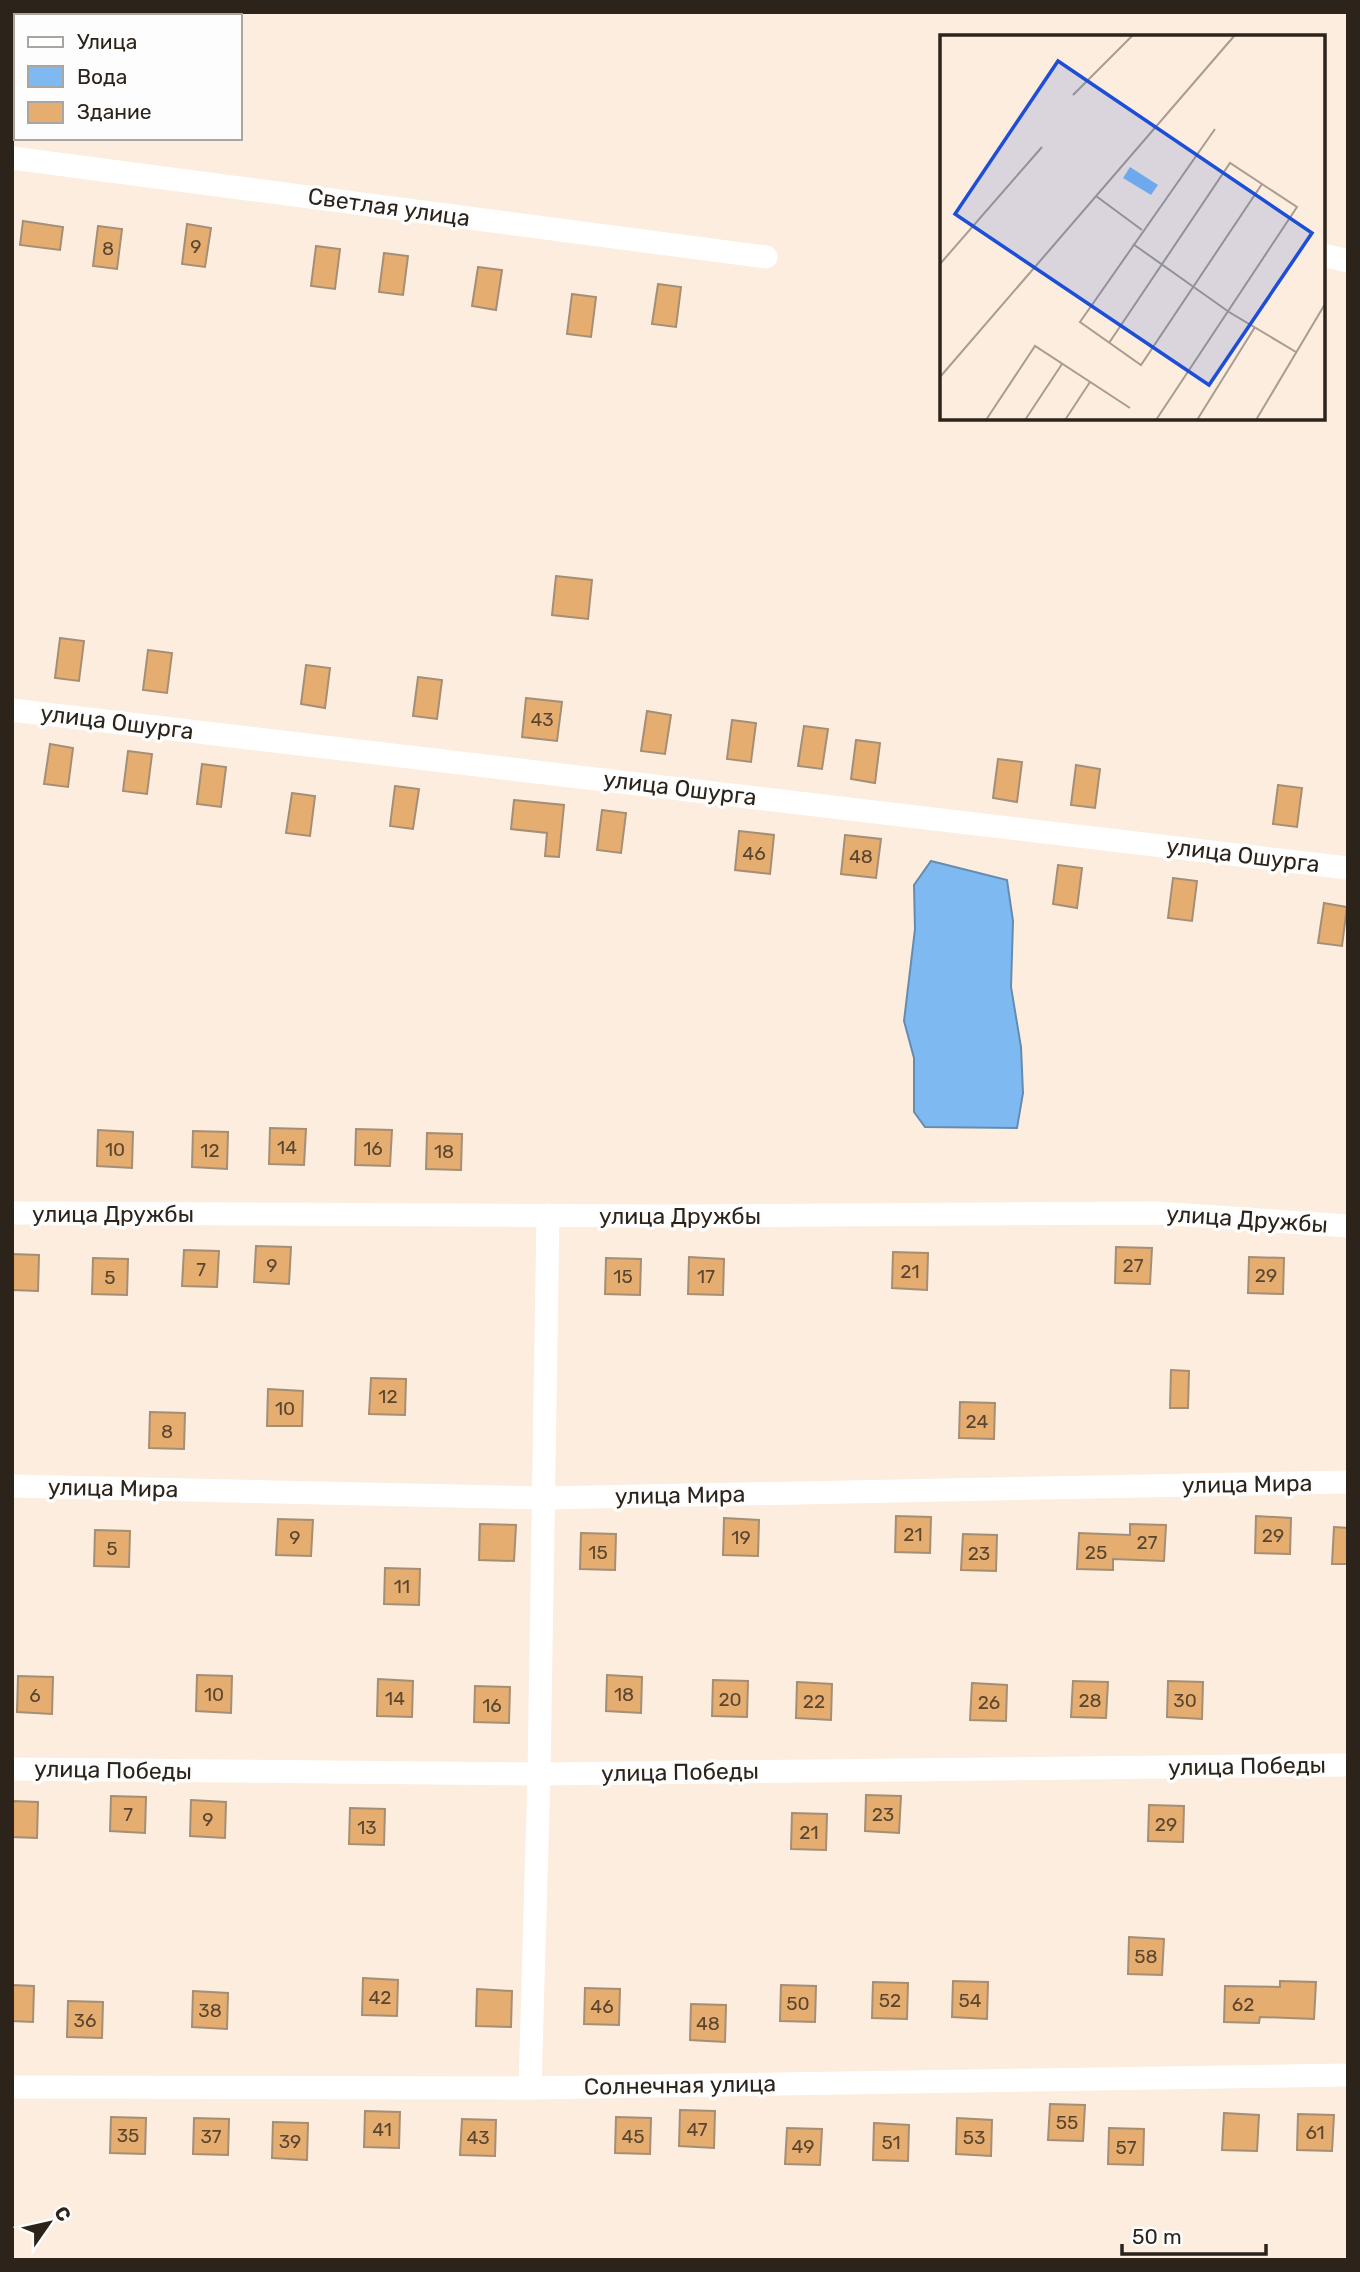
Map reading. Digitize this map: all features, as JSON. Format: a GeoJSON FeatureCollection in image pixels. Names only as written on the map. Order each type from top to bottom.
{"type":"FeatureCollection","features":[{"type":"Feature","properties":{"kind":"street","name":"Светлая улица"},"geometry":{"type":"LineString","coordinates":[[12,158],[766,257]]}},
{"type":"Feature","properties":{"kind":"street"},"geometry":{"type":"LineString","coordinates":[[1325,255],[1348,261]]}},
{"type":"Feature","properties":{"kind":"street","name":"улица Ошурга"},"geometry":{"type":"LineString","coordinates":[[12,710],[1348,868]]}},
{"type":"Feature","properties":{"kind":"street","name":"улица Дружбы"},"geometry":{"type":"LineString","coordinates":[[12,1213],[1157,1213],[1348,1226]]}},
{"type":"Feature","properties":{"kind":"street"},"geometry":{"type":"LineString","coordinates":[[530,2088],[548,1215]]}},
{"type":"Feature","properties":{"kind":"street","name":"улица Мира"},"geometry":{"type":"LineString","coordinates":[[12,1486],[544,1498],[1348,1482]]}},
{"type":"Feature","properties":{"kind":"street","name":"улица Победы"},"geometry":{"type":"LineString","coordinates":[[12,1769],[538,1774],[1348,1765]]}},
{"type":"Feature","properties":{"kind":"street","name":"Солнечная улица"},"geometry":{"type":"LineString","coordinates":[[12,2087],[530,2088],[1348,2075]]}},
{"type":"Feature","properties":{"kind":"water"},"geometry":{"type":"Polygon","coordinates":[[[931,861],[1007,880],[1013,921],[1011,987],[1021,1047],[1023,1093],[1017,1128],[925,1127],[914,1112],[914,1058],[904,1021],[915,929],[914,885],[931,861]]]}},
{"type":"Feature","properties":{"kind":"building"},"geometry":{"type":"Polygon","coordinates":[[[23,221],[63,227],[60,250],[20,245],[23,221]]]}},
{"type":"Feature","properties":{"kind":"building"},"geometry":{"type":"Polygon","coordinates":[[[187,224],[211,228],[205,267],[182,264],[187,224]]]}},
{"type":"Feature","properties":{"kind":"building"},"geometry":{"type":"Polygon","coordinates":[[[98,226],[122,229],[117,269],[93,266],[98,226]]]}},
{"type":"Feature","properties":{"kind":"building"},"geometry":{"type":"Polygon","coordinates":[[[316,246],[340,249],[335,289],[311,286],[316,246]]]}},
{"type":"Feature","properties":{"kind":"building"},"geometry":{"type":"Polygon","coordinates":[[[384,253],[408,256],[403,295],[379,292],[384,253]]]}},
{"type":"Feature","properties":{"kind":"building"},"geometry":{"type":"Polygon","coordinates":[[[478,267],[502,270],[496,310],[472,306],[478,267]]]}},
{"type":"Feature","properties":{"kind":"building"},"geometry":{"type":"Polygon","coordinates":[[[658,284],[681,287],[676,327],[652,324],[658,284]]]}},
{"type":"Feature","properties":{"kind":"building"},"geometry":{"type":"Polygon","coordinates":[[[572,294],[596,297],[591,337],[567,334],[572,294]]]}},
{"type":"Feature","properties":{"kind":"building"},"geometry":{"type":"Polygon","coordinates":[[[556,576],[592,580],[588,619],[552,615],[556,576]]]}},
{"type":"Feature","properties":{"kind":"building"},"geometry":{"type":"Polygon","coordinates":[[[60,638],[84,641],[79,681],[55,678],[60,638]]]}},
{"type":"Feature","properties":{"kind":"building"},"geometry":{"type":"Polygon","coordinates":[[[148,650],[172,653],[167,693],[143,690],[148,650]]]}},
{"type":"Feature","properties":{"kind":"building"},"geometry":{"type":"Polygon","coordinates":[[[306,665],[330,668],[325,708],[301,704],[306,665]]]}},
{"type":"Feature","properties":{"kind":"building"},"geometry":{"type":"Polygon","coordinates":[[[418,677],[442,680],[437,719],[413,716],[418,677]]]}},
{"type":"Feature","properties":{"kind":"building"},"geometry":{"type":"Polygon","coordinates":[[[526,698],[562,702],[557,741],[522,737],[526,698]]]}},
{"type":"Feature","properties":{"kind":"building"},"geometry":{"type":"Polygon","coordinates":[[[647,711],[671,715],[665,754],[641,751],[647,711]]]}},
{"type":"Feature","properties":{"kind":"building"},"geometry":{"type":"Polygon","coordinates":[[[732,720],[756,723],[751,762],[727,759],[732,720]]]}},
{"type":"Feature","properties":{"kind":"building"},"geometry":{"type":"Polygon","coordinates":[[[804,726],[828,729],[822,769],[798,766],[804,726]]]}},
{"type":"Feature","properties":{"kind":"building"},"geometry":{"type":"Polygon","coordinates":[[[856,740],[880,743],[875,783],[851,779],[856,740]]]}},
{"type":"Feature","properties":{"kind":"building"},"geometry":{"type":"Polygon","coordinates":[[[50,744],[73,748],[68,787],[44,784],[50,744]]]}},
{"type":"Feature","properties":{"kind":"building"},"geometry":{"type":"Polygon","coordinates":[[[128,751],[152,754],[147,794],[123,791],[128,751]]]}},
{"type":"Feature","properties":{"kind":"building"},"geometry":{"type":"Polygon","coordinates":[[[998,759],[1022,762],[1017,802],[993,798],[998,759]]]}},
{"type":"Feature","properties":{"kind":"building"},"geometry":{"type":"Polygon","coordinates":[[[202,764],[226,767],[221,807],[197,804],[202,764]]]}},
{"type":"Feature","properties":{"kind":"building"},"geometry":{"type":"Polygon","coordinates":[[[1076,765],[1100,769],[1095,808],[1071,805],[1076,765]]]}},
{"type":"Feature","properties":{"kind":"building"},"geometry":{"type":"Polygon","coordinates":[[[1278,785],[1302,788],[1297,827],[1273,824],[1278,785]]]}},
{"type":"Feature","properties":{"kind":"building"},"geometry":{"type":"Polygon","coordinates":[[[395,786],[419,789],[413,829],[390,826],[395,786]]]}},
{"type":"Feature","properties":{"kind":"building"},"geometry":{"type":"Polygon","coordinates":[[[292,793],[315,796],[310,836],[286,833],[292,793]]]}},
{"type":"Feature","properties":{"kind":"building"},"geometry":{"type":"Polygon","coordinates":[[[514,800],[564,805],[559,857],[545,856],[547,833],[511,829],[514,800]]]}},
{"type":"Feature","properties":{"kind":"building"},"geometry":{"type":"Polygon","coordinates":[[[602,810],[626,813],[621,853],[597,850],[602,810]]]}},
{"type":"Feature","properties":{"kind":"building"},"geometry":{"type":"Polygon","coordinates":[[[739,831],[774,835],[770,874],[735,870],[739,831]]]}},
{"type":"Feature","properties":{"kind":"building"},"geometry":{"type":"Polygon","coordinates":[[[845,835],[881,839],[876,878],[841,874],[845,835]]]}},
{"type":"Feature","properties":{"kind":"building"},"geometry":{"type":"Polygon","coordinates":[[[1058,865],[1082,868],[1077,908],[1053,904],[1058,865]]]}},
{"type":"Feature","properties":{"kind":"building"},"geometry":{"type":"Polygon","coordinates":[[[1173,878],[1197,881],[1192,921],[1168,918],[1173,878]]]}},
{"type":"Feature","properties":{"kind":"building"},"geometry":{"type":"Polygon","coordinates":[[[1324,903],[1347,907],[1342,946],[1318,943],[1324,903]]]}},
{"type":"Feature","properties":{"kind":"building"},"geometry":{"type":"Polygon","coordinates":[[[270,1128],[306,1129],[304,1165],[269,1164],[270,1128]]]}},
{"type":"Feature","properties":{"kind":"building"},"geometry":{"type":"Polygon","coordinates":[[[356,1129],[392,1130],[390,1166],[355,1165],[356,1129]]]}},
{"type":"Feature","properties":{"kind":"building"},"geometry":{"type":"Polygon","coordinates":[[[98,1130],[133,1132],[132,1168],[97,1166],[98,1130]]]}},
{"type":"Feature","properties":{"kind":"building"},"geometry":{"type":"Polygon","coordinates":[[[193,1131],[228,1132],[227,1169],[192,1167],[193,1131]]]}},
{"type":"Feature","properties":{"kind":"building"},"geometry":{"type":"Polygon","coordinates":[[[427,1133],[462,1134],[461,1170],[426,1169],[427,1133]]]}},
{"type":"Feature","properties":{"kind":"building"},"geometry":{"type":"Polygon","coordinates":[[[256,1246],[291,1247],[289,1284],[254,1282],[256,1246]]]}},
{"type":"Feature","properties":{"kind":"building"},"geometry":{"type":"Polygon","coordinates":[[[1116,1247],[1152,1248],[1150,1284],[1115,1283],[1116,1247]]]}},
{"type":"Feature","properties":{"kind":"building"},"geometry":{"type":"Polygon","coordinates":[[[184,1250],[219,1251],[217,1287],[182,1286],[184,1250]]]}},
{"type":"Feature","properties":{"kind":"building"},"geometry":{"type":"Polygon","coordinates":[[[893,1252],[928,1253],[927,1290],[892,1288],[893,1252]]]}},
{"type":"Feature","properties":{"kind":"building"},"geometry":{"type":"Polygon","coordinates":[[[12,1254],[39,1255],[38,1291],[12,1290],[12,1254]]]}},
{"type":"Feature","properties":{"kind":"building"},"geometry":{"type":"Polygon","coordinates":[[[689,1257],[724,1259],[723,1295],[688,1294],[689,1257]]]}},
{"type":"Feature","properties":{"kind":"building"},"geometry":{"type":"Polygon","coordinates":[[[1249,1257],[1284,1258],[1283,1294],[1248,1293],[1249,1257]]]}},
{"type":"Feature","properties":{"kind":"building"},"geometry":{"type":"Polygon","coordinates":[[[93,1258],[128,1259],[127,1295],[92,1294],[93,1258]]]}},
{"type":"Feature","properties":{"kind":"building"},"geometry":{"type":"Polygon","coordinates":[[[606,1258],[641,1259],[640,1295],[605,1294],[606,1258]]]}},
{"type":"Feature","properties":{"kind":"building"},"geometry":{"type":"Polygon","coordinates":[[[1171,1370],[1189,1371],[1188,1408],[1170,1408],[1171,1370]]]}},
{"type":"Feature","properties":{"kind":"building"},"geometry":{"type":"Polygon","coordinates":[[[371,1378],[406,1379],[405,1415],[369,1414],[371,1378]]]}},
{"type":"Feature","properties":{"kind":"building"},"geometry":{"type":"Polygon","coordinates":[[[268,1389],[303,1391],[302,1426],[267,1426],[268,1389]]]}},
{"type":"Feature","properties":{"kind":"building"},"geometry":{"type":"Polygon","coordinates":[[[960,1402],[995,1403],[994,1439],[959,1438],[960,1402]]]}},
{"type":"Feature","properties":{"kind":"building"},"geometry":{"type":"Polygon","coordinates":[[[150,1412],[185,1413],[184,1449],[149,1448],[150,1412]]]}},
{"type":"Feature","properties":{"kind":"building"},"geometry":{"type":"Polygon","coordinates":[[[896,1516],[931,1517],[930,1553],[895,1552],[896,1516]]]}},
{"type":"Feature","properties":{"kind":"building"},"geometry":{"type":"Polygon","coordinates":[[[1256,1516],[1291,1518],[1290,1554],[1255,1553],[1256,1516]]]}},
{"type":"Feature","properties":{"kind":"building"},"geometry":{"type":"Polygon","coordinates":[[[724,1518],[759,1520],[758,1556],[723,1555],[724,1518]]]}},
{"type":"Feature","properties":{"kind":"building"},"geometry":{"type":"Polygon","coordinates":[[[278,1519],[313,1520],[311,1556],[276,1555],[278,1519]]]}},
{"type":"Feature","properties":{"kind":"building"},"geometry":{"type":"Polygon","coordinates":[[[480,1524],[516,1525],[514,1561],[479,1560],[480,1524]]]}},
{"type":"Feature","properties":{"kind":"building"},"geometry":{"type":"Polygon","coordinates":[[[1130,1524],[1166,1525],[1164,1561],[1113,1559],[1113,1570],[1077,1569],[1079,1533],[1130,1535],[1130,1524]]]}},
{"type":"Feature","properties":{"kind":"building"},"geometry":{"type":"Polygon","coordinates":[[[1334,1527],[1348,1528],[1348,1564],[1332,1564],[1334,1527]]]}},
{"type":"Feature","properties":{"kind":"building"},"geometry":{"type":"Polygon","coordinates":[[[95,1530],[130,1531],[129,1567],[94,1566],[95,1530]]]}},
{"type":"Feature","properties":{"kind":"building"},"geometry":{"type":"Polygon","coordinates":[[[581,1533],[616,1534],[615,1570],[580,1569],[581,1533]]]}},
{"type":"Feature","properties":{"kind":"building"},"geometry":{"type":"Polygon","coordinates":[[[963,1534],[997,1535],[996,1571],[961,1570],[963,1534]]]}},
{"type":"Feature","properties":{"kind":"building"},"geometry":{"type":"Polygon","coordinates":[[[385,1568],[420,1569],[419,1605],[384,1604],[385,1568]]]}},
{"type":"Feature","properties":{"kind":"building"},"geometry":{"type":"Polygon","coordinates":[[[197,1675],[232,1676],[231,1713],[196,1711],[197,1675]]]}},
{"type":"Feature","properties":{"kind":"building"},"geometry":{"type":"Polygon","coordinates":[[[607,1675],[642,1677],[641,1713],[606,1711],[607,1675]]]}},
{"type":"Feature","properties":{"kind":"building"},"geometry":{"type":"Polygon","coordinates":[[[18,1676],[53,1677],[52,1714],[17,1712],[18,1676]]]}},
{"type":"Feature","properties":{"kind":"building"},"geometry":{"type":"Polygon","coordinates":[[[378,1679],[413,1681],[412,1717],[377,1716],[378,1679]]]}},
{"type":"Feature","properties":{"kind":"building"},"geometry":{"type":"Polygon","coordinates":[[[713,1680],[748,1681],[747,1717],[712,1716],[713,1680]]]}},
{"type":"Feature","properties":{"kind":"building"},"geometry":{"type":"Polygon","coordinates":[[[1073,1681],[1108,1682],[1106,1718],[1071,1717],[1073,1681]]]}},
{"type":"Feature","properties":{"kind":"building"},"geometry":{"type":"Polygon","coordinates":[[[1168,1681],[1203,1682],[1202,1719],[1167,1717],[1168,1681]]]}},
{"type":"Feature","properties":{"kind":"building"},"geometry":{"type":"Polygon","coordinates":[[[797,1682],[832,1684],[831,1720],[796,1718],[797,1682]]]}},
{"type":"Feature","properties":{"kind":"building"},"geometry":{"type":"Polygon","coordinates":[[[972,1683],[1007,1685],[1006,1721],[970,1720],[972,1683]]]}},
{"type":"Feature","properties":{"kind":"building"},"geometry":{"type":"Polygon","coordinates":[[[475,1686],[510,1687],[509,1723],[474,1722],[475,1686]]]}},
{"type":"Feature","properties":{"kind":"building"},"geometry":{"type":"Polygon","coordinates":[[[866,1795],[901,1796],[899,1833],[865,1831],[866,1795]]]}},
{"type":"Feature","properties":{"kind":"building"},"geometry":{"type":"Polygon","coordinates":[[[111,1796],[146,1797],[145,1833],[110,1831],[111,1796]]]}},
{"type":"Feature","properties":{"kind":"building"},"geometry":{"type":"Polygon","coordinates":[[[191,1800],[226,1802],[225,1838],[190,1836],[191,1800]]]}},
{"type":"Feature","properties":{"kind":"building"},"geometry":{"type":"Polygon","coordinates":[[[12,1801],[38,1802],[37,1838],[12,1837],[12,1801]]]}},
{"type":"Feature","properties":{"kind":"building"},"geometry":{"type":"Polygon","coordinates":[[[1149,1805],[1184,1806],[1183,1842],[1148,1841],[1149,1805]]]}},
{"type":"Feature","properties":{"kind":"building"},"geometry":{"type":"Polygon","coordinates":[[[350,1808],[385,1809],[384,1845],[349,1844],[350,1808]]]}},
{"type":"Feature","properties":{"kind":"building"},"geometry":{"type":"Polygon","coordinates":[[[792,1813],[827,1814],[826,1850],[791,1849],[792,1813]]]}},
{"type":"Feature","properties":{"kind":"building"},"geometry":{"type":"Polygon","coordinates":[[[1129,1937],[1164,1939],[1162,1975],[1128,1974],[1129,1937]]]}},
{"type":"Feature","properties":{"kind":"building"},"geometry":{"type":"Polygon","coordinates":[[[363,1978],[398,1980],[397,2016],[362,2015],[363,1978]]]}},
{"type":"Feature","properties":{"kind":"building"},"geometry":{"type":"Polygon","coordinates":[[[953,1981],[988,1982],[987,2019],[952,2017],[953,1981]]]}},
{"type":"Feature","properties":{"kind":"building"},"geometry":{"type":"Polygon","coordinates":[[[1280,1981],[1316,1982],[1314,2019],[1260,2017],[1259,2023],[1224,2022],[1225,1986],[1280,1987],[1280,1981]]]}},
{"type":"Feature","properties":{"kind":"building"},"geometry":{"type":"Polygon","coordinates":[[[873,1982],[908,1983],[907,2019],[872,2018],[873,1982]]]}},
{"type":"Feature","properties":{"kind":"building"},"geometry":{"type":"Polygon","coordinates":[[[12,1985],[34,1986],[33,2022],[12,2021],[12,1985]]]}},
{"type":"Feature","properties":{"kind":"building"},"geometry":{"type":"Polygon","coordinates":[[[781,1985],[816,1986],[815,2022],[780,2021],[781,1985]]]}},
{"type":"Feature","properties":{"kind":"building"},"geometry":{"type":"Polygon","coordinates":[[[585,1988],[620,1989],[619,2025],[584,2024],[585,1988]]]}},
{"type":"Feature","properties":{"kind":"building"},"geometry":{"type":"Polygon","coordinates":[[[477,1989],[512,1991],[511,2027],[476,2026],[477,1989]]]}},
{"type":"Feature","properties":{"kind":"building"},"geometry":{"type":"Polygon","coordinates":[[[193,1991],[228,1993],[227,2029],[192,2027],[193,1991]]]}},
{"type":"Feature","properties":{"kind":"building"},"geometry":{"type":"Polygon","coordinates":[[[68,2001],[103,2002],[102,2038],[67,2037],[68,2001]]]}},
{"type":"Feature","properties":{"kind":"building"},"geometry":{"type":"Polygon","coordinates":[[[691,2004],[726,2005],[725,2042],[690,2040],[691,2004]]]}},
{"type":"Feature","properties":{"kind":"building"},"geometry":{"type":"Polygon","coordinates":[[[1050,2104],[1085,2105],[1083,2141],[1048,2140],[1050,2104]]]}},
{"type":"Feature","properties":{"kind":"building"},"geometry":{"type":"Polygon","coordinates":[[[680,2110],[715,2111],[714,2148],[679,2146],[680,2110]]]}},
{"type":"Feature","properties":{"kind":"building"},"geometry":{"type":"Polygon","coordinates":[[[365,2111],[400,2112],[399,2148],[364,2147],[365,2111]]]}},
{"type":"Feature","properties":{"kind":"building"},"geometry":{"type":"Polygon","coordinates":[[[1224,2113],[1259,2115],[1257,2151],[1222,2150],[1224,2113]]]}},
{"type":"Feature","properties":{"kind":"building"},"geometry":{"type":"Polygon","coordinates":[[[1298,2114],[1334,2115],[1332,2151],[1297,2150],[1298,2114]]]}},
{"type":"Feature","properties":{"kind":"building"},"geometry":{"type":"Polygon","coordinates":[[[111,2117],[146,2118],[145,2154],[110,2153],[111,2117]]]}},
{"type":"Feature","properties":{"kind":"building"},"geometry":{"type":"Polygon","coordinates":[[[616,2117],[651,2118],[650,2154],[615,2153],[616,2117]]]}},
{"type":"Feature","properties":{"kind":"building"},"geometry":{"type":"Polygon","coordinates":[[[194,2118],[229,2119],[228,2155],[193,2154],[194,2118]]]}},
{"type":"Feature","properties":{"kind":"building"},"geometry":{"type":"Polygon","coordinates":[[[957,2118],[992,2120],[991,2156],[956,2154],[957,2118]]]}},
{"type":"Feature","properties":{"kind":"building"},"geometry":{"type":"Polygon","coordinates":[[[462,2119],[496,2120],[495,2156],[460,2155],[462,2119]]]}},
{"type":"Feature","properties":{"kind":"building"},"geometry":{"type":"Polygon","coordinates":[[[273,2122],[308,2123],[307,2160],[272,2158],[273,2122]]]}},
{"type":"Feature","properties":{"kind":"building"},"geometry":{"type":"Polygon","coordinates":[[[874,2123],[909,2125],[908,2161],[873,2160],[874,2123]]]}},
{"type":"Feature","properties":{"kind":"building"},"geometry":{"type":"Polygon","coordinates":[[[787,2128],[822,2129],[820,2165],[785,2164],[787,2128]]]}},
{"type":"Feature","properties":{"kind":"building"},"geometry":{"type":"Polygon","coordinates":[[[1109,2128],[1144,2129],[1143,2165],[1108,2164],[1109,2128]]]}}]}
